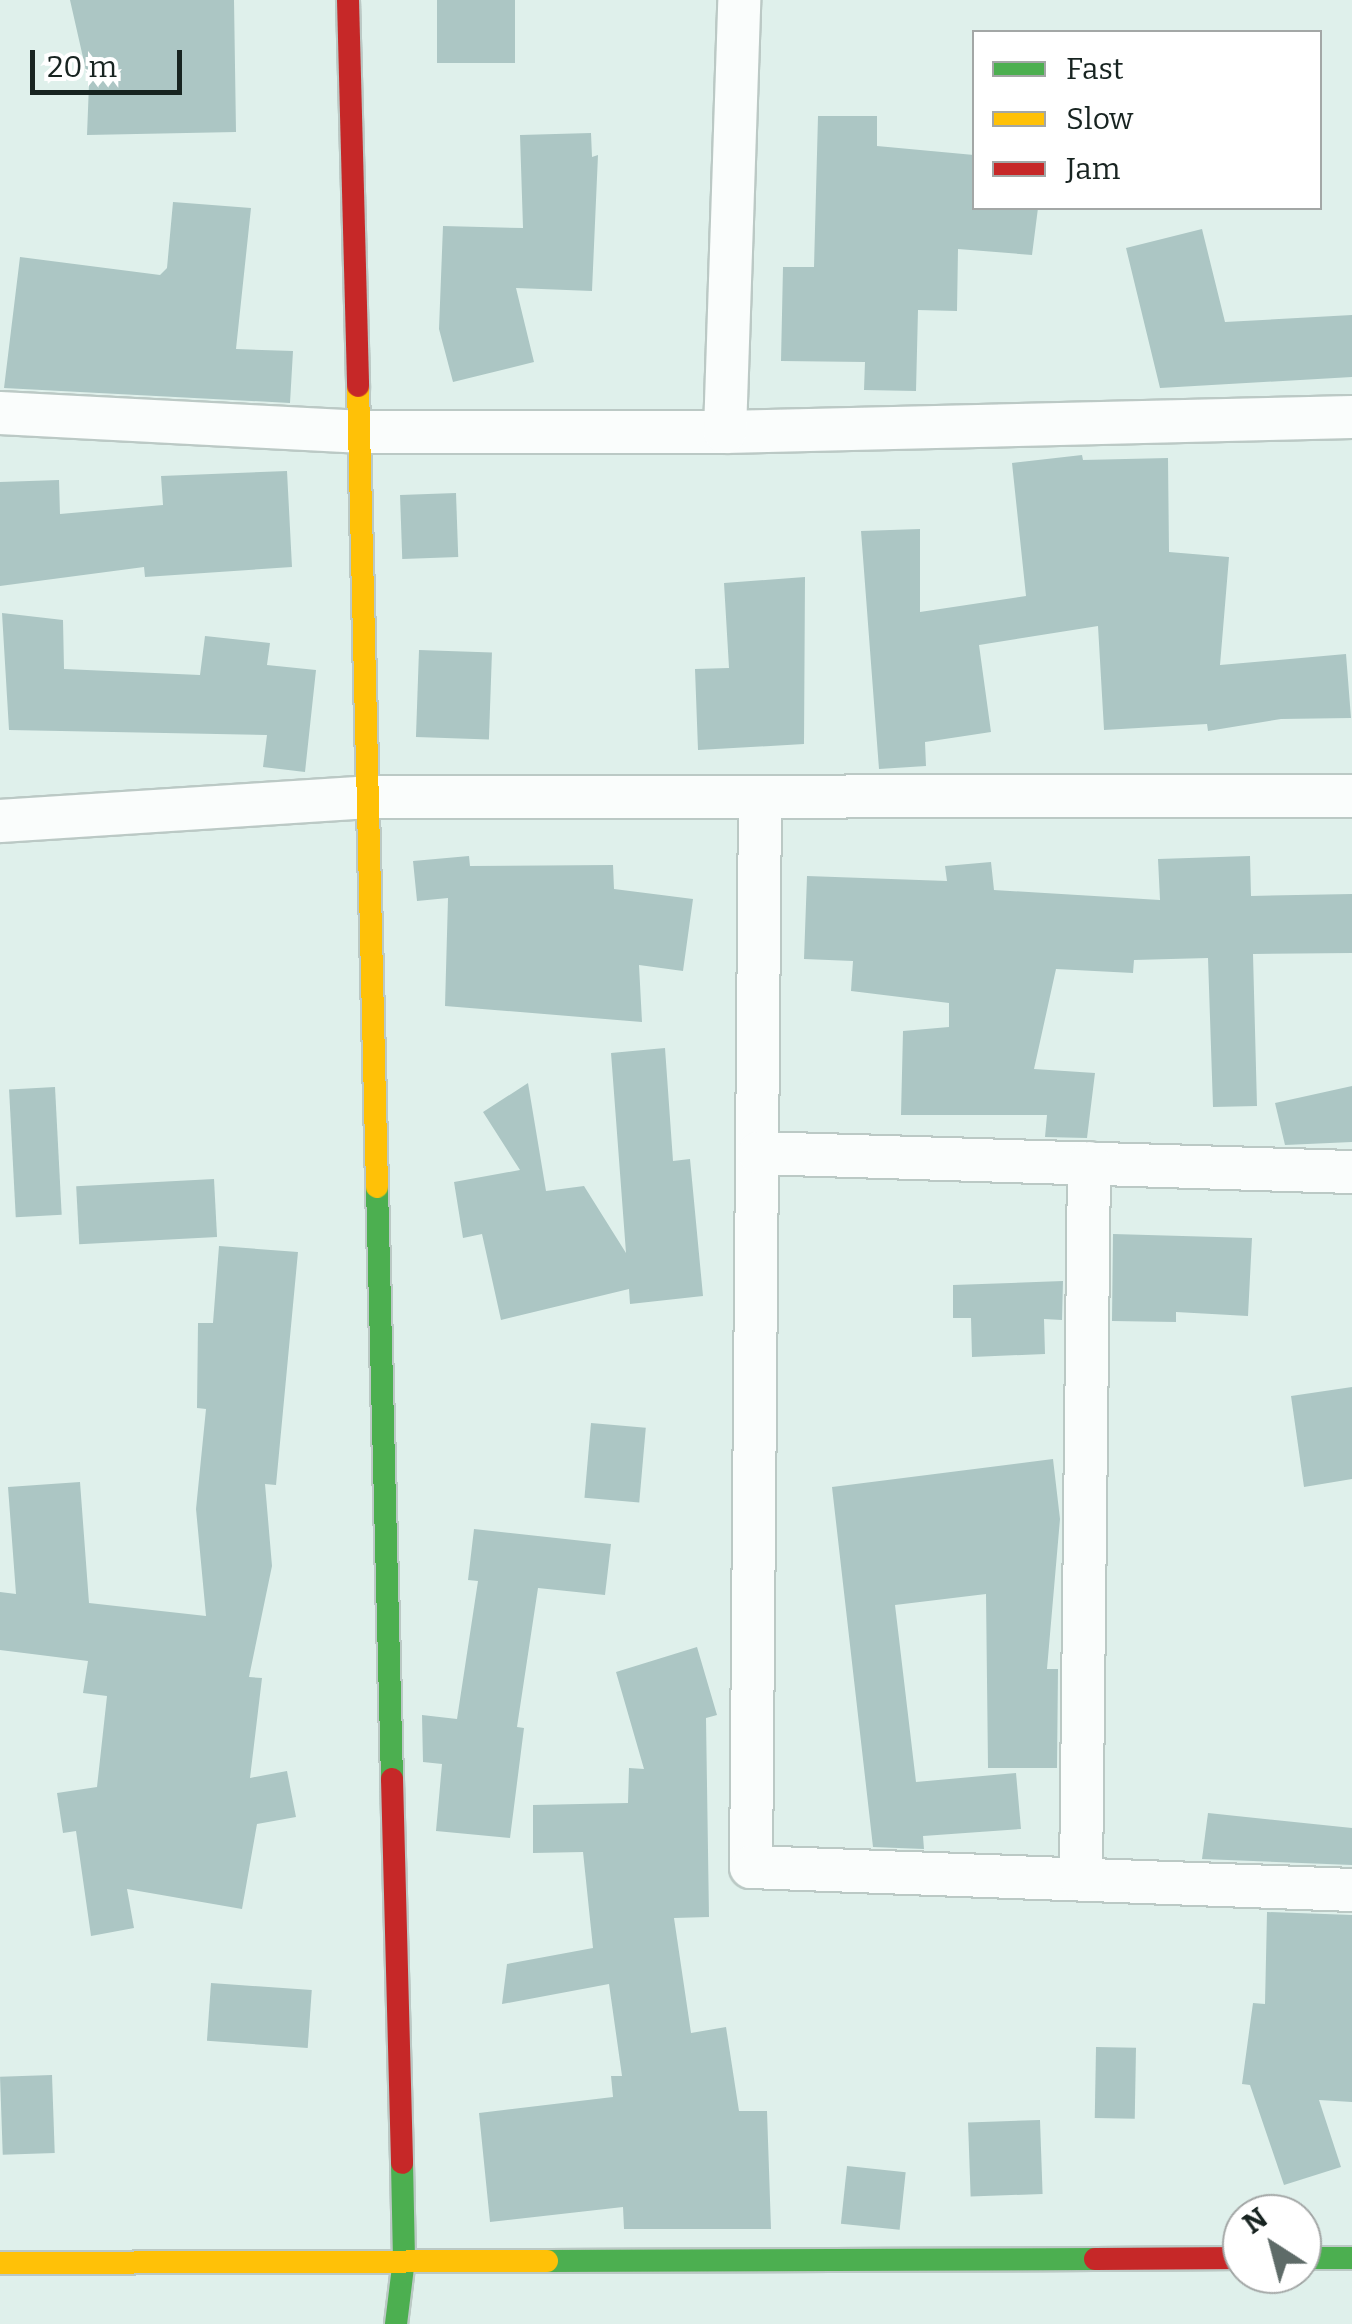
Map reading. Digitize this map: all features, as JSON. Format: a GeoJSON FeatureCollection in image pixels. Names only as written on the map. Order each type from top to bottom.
{"type":"FeatureCollection","features":[{"type":"Feature","properties":{"kind":"street"},"geometry":{"type":"LineString","coordinates":[[348,0],[371,797],[404,2259],[396,2324]]}},
{"type":"Feature","properties":{"kind":"street"},"geometry":{"type":"LineString","coordinates":[[725,432],[739,0]]}},
{"type":"Feature","properties":{"kind":"street"},"geometry":{"type":"LineString","coordinates":[[0,412],[358,432],[725,432],[1352,416]]}},
{"type":"Feature","properties":{"kind":"street"},"geometry":{"type":"LineString","coordinates":[[0,821],[371,797],[1352,796]]}},
{"type":"Feature","properties":{"kind":"street"},"geometry":{"type":"LineString","coordinates":[[760,797],[751,1867],[1352,1890]]}},
{"type":"Feature","properties":{"kind":"street"},"geometry":{"type":"LineString","coordinates":[[759,1152],[1352,1172]]}},
{"type":"Feature","properties":{"kind":"street"},"geometry":{"type":"LineString","coordinates":[[1082,1879],[1089,1163]]}},
{"type":"Feature","properties":{"kind":"street"},"geometry":{"type":"LineString","coordinates":[[0,2263],[1222,2258]]}},
{"type":"Feature","properties":{"kind":"street"},"geometry":{"type":"LineString","coordinates":[[1322,2258],[1352,2258]]}},
{"type":"Feature","properties":{"kind":"building"},"geometry":{"type":"Polygon","coordinates":[[[70,0],[234,0],[236,132],[87,135],[89,84],[70,0]]]}},
{"type":"Feature","properties":{"kind":"building"},"geometry":{"type":"Polygon","coordinates":[[[437,0],[515,0],[515,63],[437,63],[437,0]]]}},
{"type":"Feature","properties":{"kind":"building"},"geometry":{"type":"Polygon","coordinates":[[[818,116],[877,116],[877,146],[972,155],[972,210],[1038,210],[1032,255],[958,249],[957,311],[918,310],[916,391],[864,390],[865,362],[781,361],[783,267],[814,267],[818,116]]]}},
{"type":"Feature","properties":{"kind":"building"},"geometry":{"type":"Polygon","coordinates":[[[591,133],[592,157],[598,155],[592,291],[516,288],[534,362],[453,382],[439,329],[443,226],[523,228],[520,135],[591,133]]]}},
{"type":"Feature","properties":{"kind":"building"},"geometry":{"type":"Polygon","coordinates":[[[173,202],[251,208],[236,349],[293,351],[290,403],[4,388],[20,257],[160,275],[167,268],[173,202]]]}},
{"type":"Feature","properties":{"kind":"building"},"geometry":{"type":"Polygon","coordinates":[[[1202,229],[1225,322],[1352,315],[1352,377],[1160,388],[1126,248],[1202,229]]]}},
{"type":"Feature","properties":{"kind":"building"},"geometry":{"type":"Polygon","coordinates":[[[1082,455],[1083,460],[1168,458],[1169,552],[1229,557],[1220,665],[1346,654],[1351,718],[1281,719],[1208,731],[1207,724],[1104,730],[1098,626],[979,645],[991,732],[925,742],[926,766],[879,769],[861,531],[920,529],[920,612],[1026,596],[1012,463],[1082,455]]]}},
{"type":"Feature","properties":{"kind":"building"},"geometry":{"type":"Polygon","coordinates":[[[287,471],[292,567],[145,577],[144,567],[0,586],[0,482],[59,480],[60,514],[163,505],[161,476],[287,471]]]}},
{"type":"Feature","properties":{"kind":"building"},"geometry":{"type":"Polygon","coordinates":[[[456,493],[458,557],[402,559],[400,495],[456,493]]]}},
{"type":"Feature","properties":{"kind":"building"},"geometry":{"type":"Polygon","coordinates":[[[805,577],[804,744],[698,750],[695,669],[729,668],[724,583],[805,577]]]}},
{"type":"Feature","properties":{"kind":"building"},"geometry":{"type":"Polygon","coordinates":[[[2,613],[63,620],[64,669],[200,675],[205,636],[270,643],[267,665],[316,670],[305,772],[263,767],[267,735],[9,730],[2,613]]]}},
{"type":"Feature","properties":{"kind":"building"},"geometry":{"type":"Polygon","coordinates":[[[419,650],[492,653],[489,739],[416,737],[419,650]]]}},
{"type":"Feature","properties":{"kind":"building"},"geometry":{"type":"Polygon","coordinates":[[[469,856],[470,866],[613,865],[614,889],[693,899],[683,971],[639,965],[642,1022],[445,1006],[448,898],[417,901],[413,861],[469,856]]]}},
{"type":"Feature","properties":{"kind":"building"},"geometry":{"type":"Polygon","coordinates":[[[1250,856],[1251,896],[1352,894],[1352,953],[1253,954],[1257,1106],[1213,1107],[1208,958],[1134,960],[1133,973],[1056,969],[1034,1069],[1095,1073],[1087,1138],[1045,1137],[1047,1115],[901,1115],[903,1031],[949,1027],[949,1003],[851,991],[853,961],[804,959],[807,876],[947,881],[945,866],[991,862],[994,890],[1160,900],[1158,859],[1250,856]]]}},
{"type":"Feature","properties":{"kind":"building"},"geometry":{"type":"Polygon","coordinates":[[[665,1048],[673,1161],[690,1159],[703,1296],[630,1304],[629,1289],[501,1320],[482,1234],[463,1238],[454,1182],[520,1170],[483,1112],[528,1083],[546,1191],[584,1186],[626,1253],[611,1053],[665,1048]]]}},
{"type":"Feature","properties":{"kind":"building"},"geometry":{"type":"Polygon","coordinates":[[[1352,1086],[1352,1142],[1285,1145],[1275,1103],[1352,1086]]]}},
{"type":"Feature","properties":{"kind":"building"},"geometry":{"type":"Polygon","coordinates":[[[55,1087],[62,1215],[16,1217],[9,1089],[55,1087]]]}},
{"type":"Feature","properties":{"kind":"building"},"geometry":{"type":"Polygon","coordinates":[[[214,1179],[217,1237],[79,1244],[76,1186],[214,1179]]]}},
{"type":"Feature","properties":{"kind":"building"},"geometry":{"type":"Polygon","coordinates":[[[1113,1234],[1252,1238],[1248,1316],[1176,1312],[1176,1322],[1112,1321],[1113,1234]]]}},
{"type":"Feature","properties":{"kind":"building"},"geometry":{"type":"Polygon","coordinates":[[[219,1246],[298,1252],[276,1485],[265,1484],[272,1566],[249,1677],[262,1678],[250,1778],[287,1771],[296,1817],[257,1824],[242,1909],[127,1889],[134,1928],[91,1936],[76,1831],[63,1833],[57,1793],[97,1787],[107,1696],[83,1693],[88,1661],[0,1650],[0,1592],[16,1594],[8,1487],[80,1482],[89,1603],[206,1616],[196,1509],[206,1409],[197,1408],[198,1323],[213,1323],[219,1246]]]}},
{"type":"Feature","properties":{"kind":"building"},"geometry":{"type":"Polygon","coordinates":[[[1063,1281],[1062,1320],[1044,1319],[1045,1354],[972,1357],[971,1318],[953,1318],[953,1285],[1063,1281]]]}},
{"type":"Feature","properties":{"kind":"building"},"geometry":{"type":"Polygon","coordinates":[[[1352,1387],[1352,1479],[1304,1487],[1291,1396],[1352,1387]]]}},
{"type":"Feature","properties":{"kind":"building"},"geometry":{"type":"Polygon","coordinates":[[[591,1423],[646,1428],[639,1503],[584,1498],[591,1423]]]}},
{"type":"Feature","properties":{"kind":"building"},"geometry":{"type":"Polygon","coordinates":[[[1053,1459],[1060,1519],[1047,1669],[1058,1669],[1057,1768],[988,1768],[986,1594],[895,1605],[916,1782],[1016,1773],[1021,1829],[923,1836],[924,1849],[873,1847],[832,1487],[1053,1459]]]}},
{"type":"Feature","properties":{"kind":"building"},"geometry":{"type":"Polygon","coordinates":[[[474,1529],[611,1544],[605,1595],[538,1588],[517,1727],[524,1728],[510,1838],[436,1831],[442,1764],[423,1762],[422,1715],[457,1719],[478,1581],[468,1580],[474,1529]]]}},
{"type":"Feature","properties":{"kind":"building"},"geometry":{"type":"Polygon","coordinates":[[[697,1647],[717,1715],[706,1718],[709,1917],[674,1918],[691,2033],[726,2027],[739,2111],[767,2111],[771,2229],[624,2229],[623,2207],[490,2222],[479,2113],[613,2097],[611,2076],[622,2076],[609,1984],[502,2004],[507,1964],[593,1948],[583,1852],[533,1853],[533,1805],[628,1803],[629,1768],[644,1769],[616,1672],[697,1647]]]}},
{"type":"Feature","properties":{"kind":"building"},"geometry":{"type":"Polygon","coordinates":[[[1208,1813],[1352,1828],[1352,1865],[1202,1859],[1208,1813]]]}},
{"type":"Feature","properties":{"kind":"building"},"geometry":{"type":"Polygon","coordinates":[[[1267,1912],[1352,1915],[1352,2102],[1319,2100],[1341,2167],[1284,2185],[1250,2085],[1242,2084],[1253,2003],[1265,2004],[1267,1912]]]}},
{"type":"Feature","properties":{"kind":"building"},"geometry":{"type":"Polygon","coordinates":[[[211,1983],[312,1990],[308,2048],[207,2041],[211,1983]]]}},
{"type":"Feature","properties":{"kind":"building"},"geometry":{"type":"Polygon","coordinates":[[[1096,2047],[1136,2048],[1135,2119],[1095,2118],[1096,2047]]]}},
{"type":"Feature","properties":{"kind":"building"},"geometry":{"type":"Polygon","coordinates":[[[52,2075],[55,2153],[3,2155],[0,2077],[52,2075]]]}},
{"type":"Feature","properties":{"kind":"building"},"geometry":{"type":"Polygon","coordinates":[[[1040,2120],[1043,2194],[971,2196],[968,2123],[1040,2120]]]}},
{"type":"Feature","properties":{"kind":"building"},"geometry":{"type":"Polygon","coordinates":[[[847,2166],[906,2172],[900,2230],[841,2224],[847,2166]]]}},
{"type":"Feature","properties":{"kind":"traffic: fast"},"geometry":{"type":"LineString","coordinates":[[377,1187],[392,1779]]}},
{"type":"Feature","properties":{"kind":"traffic: fast"},"geometry":{"type":"LineString","coordinates":[[396,2324],[404,2259],[402,2163]]}},
{"type":"Feature","properties":{"kind":"traffic: fast"},"geometry":{"type":"LineString","coordinates":[[1322,2258],[1352,2258]]}},
{"type":"Feature","properties":{"kind":"traffic: fast"},"geometry":{"type":"LineString","coordinates":[[547,2261],[1095,2259]]}},
{"type":"Feature","properties":{"kind":"traffic: slow"},"geometry":{"type":"LineString","coordinates":[[358,386],[377,1187]]}},
{"type":"Feature","properties":{"kind":"traffic: slow"},"geometry":{"type":"LineString","coordinates":[[0,2263],[547,2261]]}},
{"type":"Feature","properties":{"kind":"traffic: jam"},"geometry":{"type":"LineString","coordinates":[[348,0],[358,386]]}},
{"type":"Feature","properties":{"kind":"traffic: jam"},"geometry":{"type":"LineString","coordinates":[[392,1779],[402,2163]]}},
{"type":"Feature","properties":{"kind":"traffic: jam"},"geometry":{"type":"LineString","coordinates":[[1095,2259],[1222,2258]]}}]}
